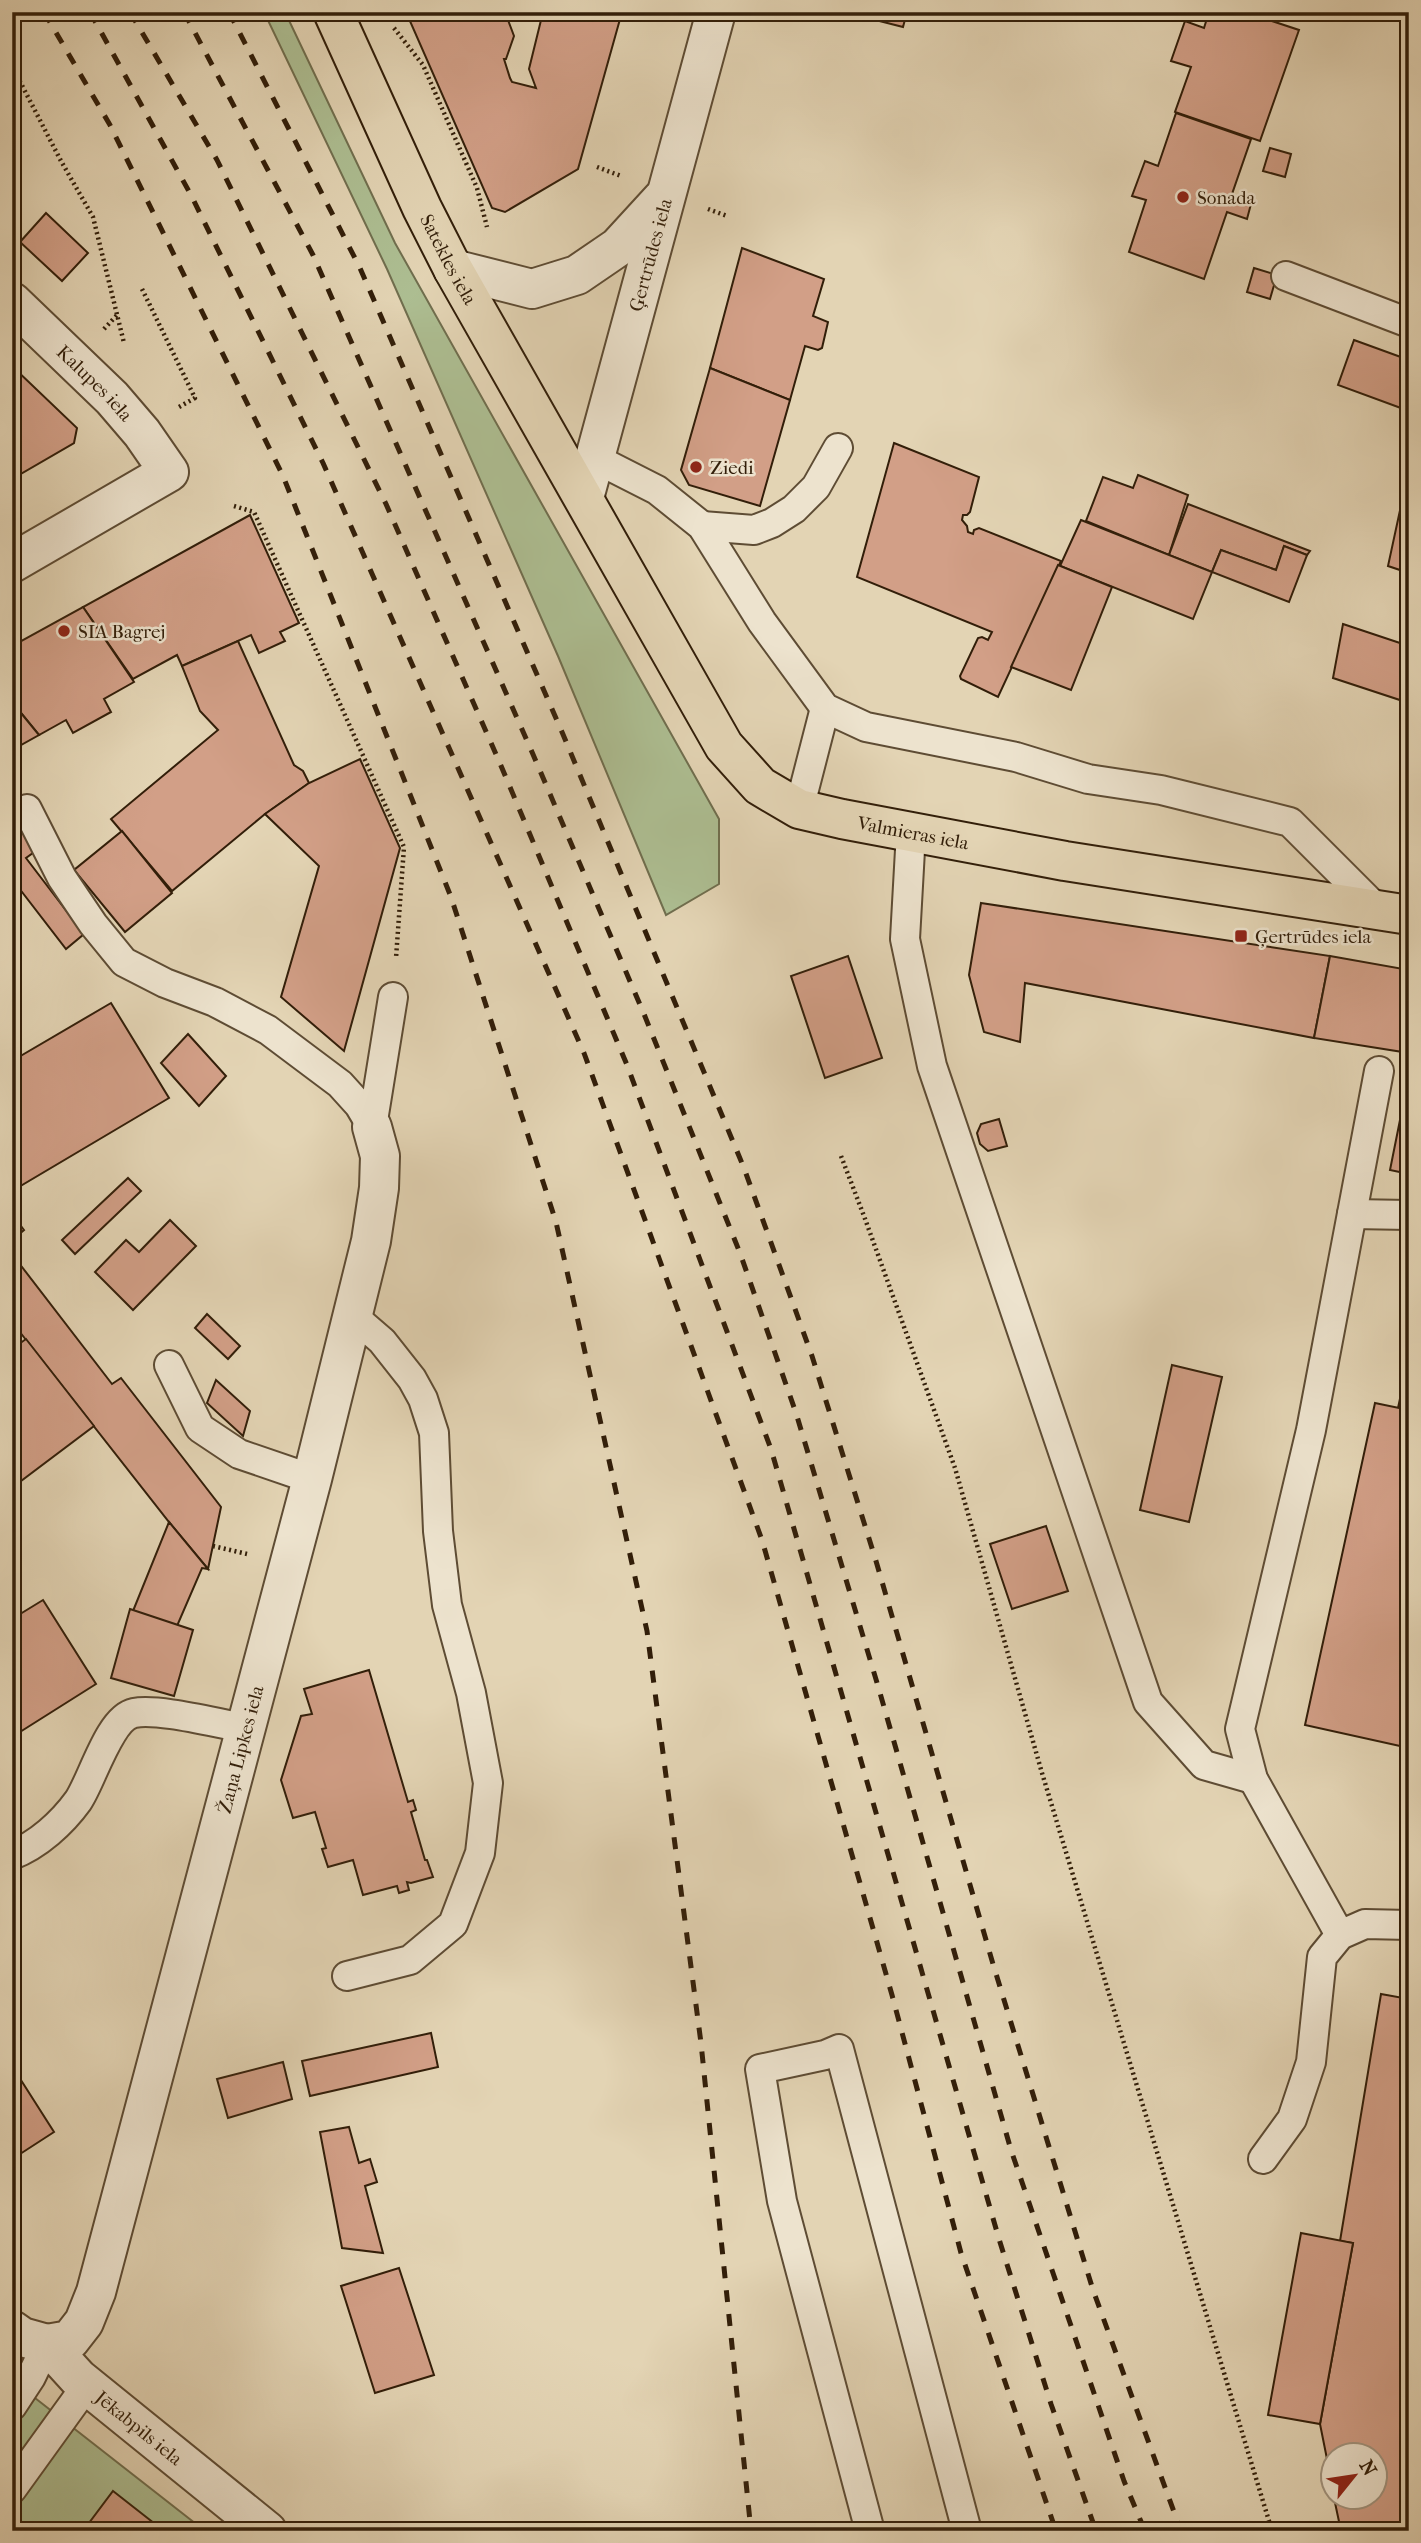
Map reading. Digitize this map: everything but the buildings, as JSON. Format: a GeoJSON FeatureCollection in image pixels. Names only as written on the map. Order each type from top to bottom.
{"type":"FeatureCollection","features":[{"type":"Feature","properties":{"kind":"main road","name":"Satekles iela"},"geometry":{"type":"LineString","coordinates":[[333,12],[422,208],[453,269],[584,498]]}},
{"type":"Feature","properties":{"kind":"main road","name":"Valmieras iela"},"geometry":{"type":"LineString","coordinates":[[584,498],[724,746],[760,786],[799,809],[1065,861],[1394,912]]}},
{"type":"Feature","properties":{"kind":"street","name":"Ģertrūdes iela"},"geometry":{"type":"LineString","coordinates":[[584,498],[716,12]]}},
{"type":"Feature","properties":{"kind":"street"},"geometry":{"type":"LineString","coordinates":[[453,269],[532,289],[577,275],[618,247],[666,195]]}},
{"type":"Feature","properties":{"kind":"street","name":"Kalupes iela"},"geometry":{"type":"LineString","coordinates":[[12,302],[112,398],[142,433],[169,472],[12,563]]}},
{"type":"Feature","properties":{"kind":"street","name":"Žaņa Lipkes iela"},"geometry":{"type":"LineString","coordinates":[[47,2344],[69,2340],[84,2322],[96,2292],[312,1479],[371,1241],[379,1188],[380,1156],[372,1127]]}},
{"type":"Feature","properties":{"kind":"street","name":"Jēkabpils iela"},"geometry":{"type":"LineString","coordinates":[[12,2330],[22,2337],[47,2344],[87,2385],[267,2531]]}},
{"type":"Feature","properties":{"kind":"lane"},"geometry":{"type":"LineString","coordinates":[[1286,276],[1409,323]]}},
{"type":"Feature","properties":{"kind":"lane"},"geometry":{"type":"LineString","coordinates":[[702,526],[754,530],[772,523],[794,509],[816,487],[838,448]]}},
{"type":"Feature","properties":{"kind":"lane"},"geometry":{"type":"LineString","coordinates":[[596,459],[657,490],[702,526],[762,622],[825,708],[866,727],[1016,757],[1088,779],[1161,790],[1290,822],[1394,912]]}},
{"type":"Feature","properties":{"kind":"lane"},"geometry":{"type":"LineString","coordinates":[[799,809],[825,708]]}},
{"type":"Feature","properties":{"kind":"lane"},"geometry":{"type":"LineString","coordinates":[[27,809],[62,878],[93,924],[124,962],[166,983],[215,1002],[268,1030],[340,1084],[359,1105],[372,1127]]}},
{"type":"Feature","properties":{"kind":"lane"},"geometry":{"type":"LineString","coordinates":[[911,832],[905,939],[932,1066],[1148,1702],[1204,1765],[1253,1779]]}},
{"type":"Feature","properties":{"kind":"lane"},"geometry":{"type":"LineString","coordinates":[[372,1127],[393,997]]}},
{"type":"Feature","properties":{"kind":"lane"},"geometry":{"type":"LineString","coordinates":[[1340,1935],[1253,1779],[1240,1729],[1311,1430],[1379,1071]]}},
{"type":"Feature","properties":{"kind":"lane"},"geometry":{"type":"LineString","coordinates":[[1352,1214],[1409,1215]]}},
{"type":"Feature","properties":{"kind":"lane"},"geometry":{"type":"LineString","coordinates":[[347,1976],[410,1960],[453,1924],[480,1853],[488,1783],[471,1693],[447,1605],[438,1531],[434,1433],[423,1399],[412,1379],[382,1341],[353,1316]]}},
{"type":"Feature","properties":{"kind":"lane"},"geometry":{"type":"LineString","coordinates":[[169,1365],[200,1428],[239,1454],[312,1479]]}},
{"type":"Feature","properties":{"kind":"lane"},"geometry":{"type":"LineString","coordinates":[[12,1855],[58,1826],[79,1800],[121,1720],[134,1713],[170,1714],[246,1728]]}},
{"type":"Feature","properties":{"kind":"lane"},"geometry":{"type":"LineString","coordinates":[[1263,2159],[1292,2119],[1311,2062],[1322,1957],[1340,1935],[1365,1924],[1409,1925]]}},
{"type":"Feature","properties":{"kind":"lane"},"geometry":{"type":"LineString","coordinates":[[870,2531],[782,2201],[760,2069],[825,2055],[839,2049],[967,2531]]}},
{"type":"Feature","properties":{"kind":"lane"},"geometry":{"type":"LineString","coordinates":[[12,2406],[32,2377],[47,2344]]}},
{"type":"Feature","properties":{"kind":"lane"},"geometry":{"type":"LineString","coordinates":[[12,2489],[87,2385]]}},
{"type":"Feature","properties":{"kind":"path"},"geometry":{"type":"LineString","coordinates":[[394,28],[424,65],[477,188],[486,228]]}},
{"type":"Feature","properties":{"kind":"path"},"geometry":{"type":"LineString","coordinates":[[12,66],[93,217],[124,344]]}},
{"type":"Feature","properties":{"kind":"path"},"geometry":{"type":"LineString","coordinates":[[142,289],[195,398],[176,409]]}},
{"type":"Feature","properties":{"kind":"path"},"geometry":{"type":"LineString","coordinates":[[234,506],[254,512],[404,847],[393,997]]}},
{"type":"Feature","properties":{"kind":"path"},"geometry":{"type":"LineString","coordinates":[[841,1156],[955,1468],[1042,1773],[1272,2531]]}},
{"type":"Feature","properties":{"kind":"green space"},"geometry":{"type":"Polygon","coordinates":[[[264,12],[285,12],[395,243],[719,819],[719,884],[666,915],[558,656],[387,269],[264,12]]]}},
{"type":"Feature","properties":{"kind":"green space"},"geometry":{"type":"Polygon","coordinates":[[[12,2380],[205,2531],[12,2531],[12,2380]]]}},
{"type":"Feature","properties":{"kind":"railway"},"geometry":{"type":"LineString","coordinates":[[44,12],[110,125],[283,476],[451,897],[556,1222],[647,1631],[701,2043],[751,2531]]}},
{"type":"Feature","properties":{"kind":"railway"},"geometry":{"type":"LineString","coordinates":[[90,12],[191,195],[323,463],[584,1053],[762,1540],[892,1995],[961,2253],[1056,2531]]}},
{"type":"Feature","properties":{"kind":"railway"},"geometry":{"type":"LineString","coordinates":[[130,12],[217,160],[386,504],[499,761],[627,1065],[771,1449],[999,2239],[1051,2404],[1096,2531]]}},
{"type":"Feature","properties":{"kind":"railway"},"geometry":{"type":"LineString","coordinates":[[184,12],[313,255],[532,752],[644,1014],[740,1253],[796,1413],[878,1686],[1011,2150],[1124,2481],[1145,2531]]}},
{"type":"Feature","properties":{"kind":"railway"},"geometry":{"type":"LineString","coordinates":[[229,12],[360,268],[562,732],[744,1168],[812,1356],[876,1561],[993,1964],[1093,2290],[1181,2531]]}},
{"type":"Feature","properties":{"kind":"place","name":"Sonada"},"geometry":{"type":"Point","coordinates":[1183,197]}},
{"type":"Feature","properties":{"kind":"place","name":"Ziedi"},"geometry":{"type":"Point","coordinates":[696,467]}},
{"type":"Feature","properties":{"kind":"place","name":"SIA Bagrej"},"geometry":{"type":"Point","coordinates":[64,631]}},
{"type":"Feature","properties":{"kind":"place","name":"Ģertrūdes iela"},"geometry":{"type":"Point","coordinates":[1241,936]}}]}
